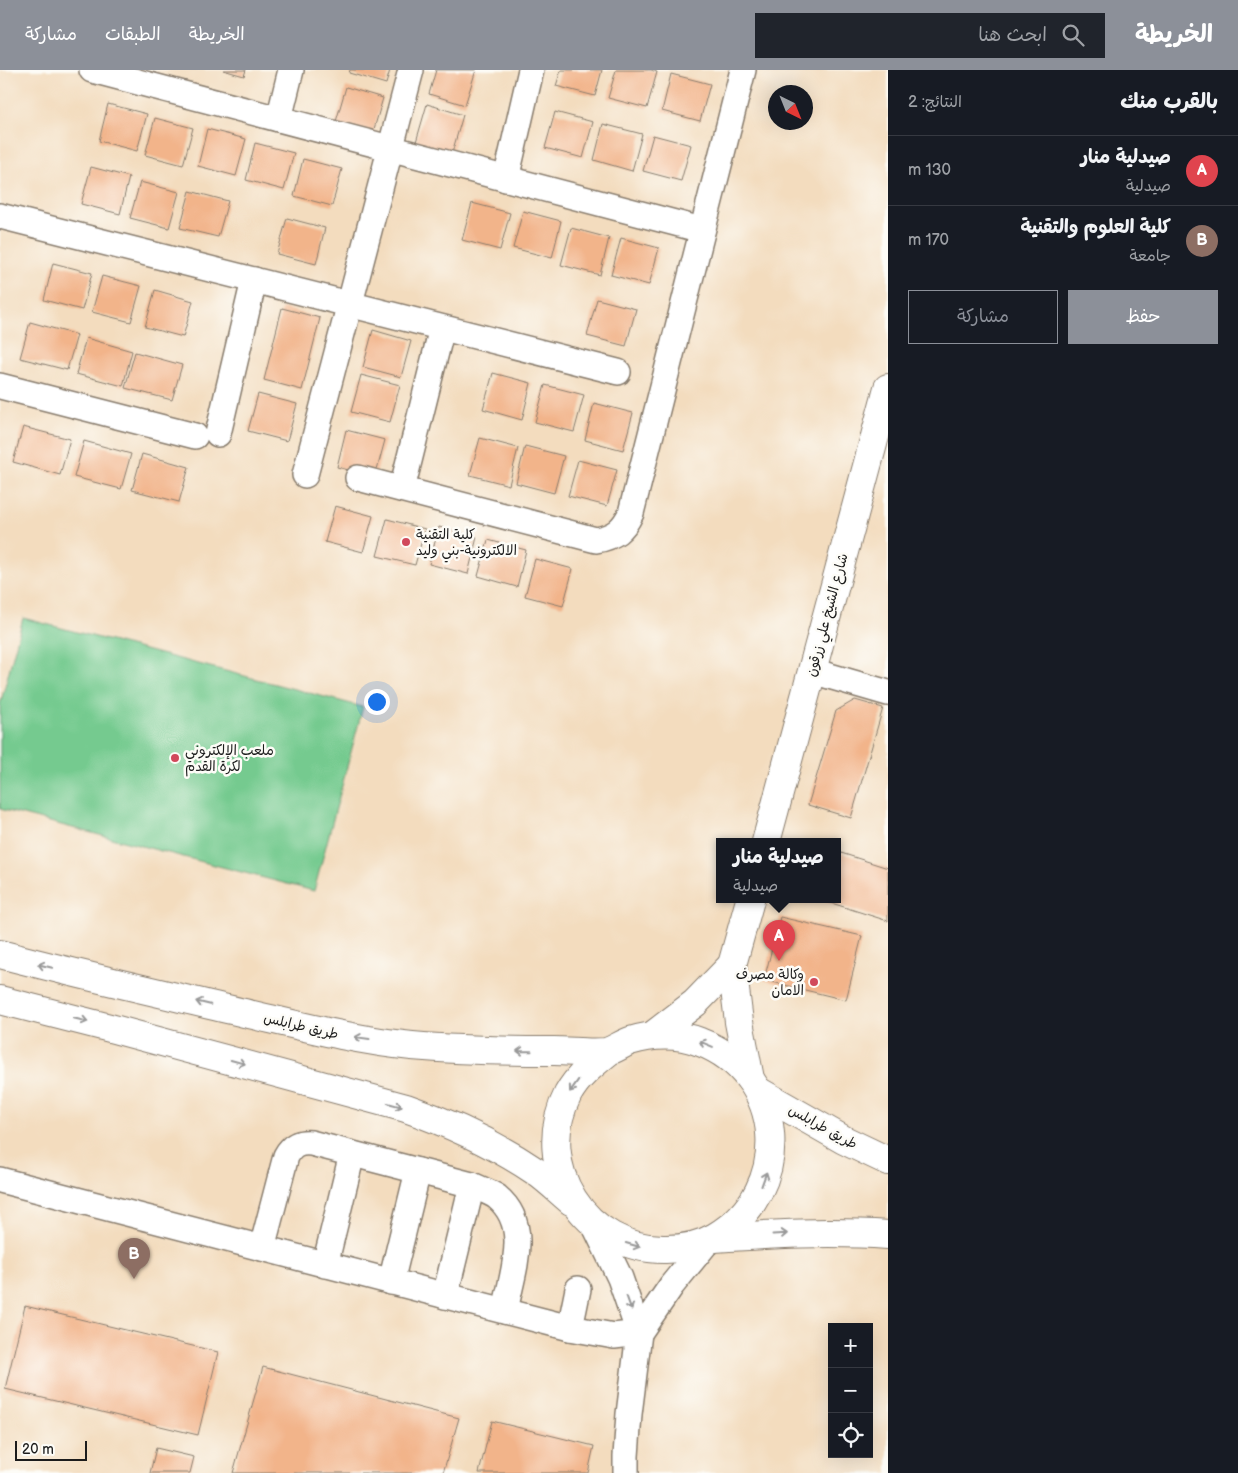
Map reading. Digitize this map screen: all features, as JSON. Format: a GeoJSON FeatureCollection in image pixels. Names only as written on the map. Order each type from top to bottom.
{"type":"FeatureCollection","features":[{"type":"Feature","properties":{"kind":"main road","name":"شارع الشيخ علي زرقون"},"geometry":{"type":"LineString","coordinates":[[767,838],[888,388]]}},
{"type":"Feature","properties":{"kind":"main road"},"geometry":{"type":"LineString","coordinates":[[711,1239],[732,1226],[747,1211],[767,1174],[771,1153],[771,1132],[766,1111],[754,1085],[739,1022],[732,965],[749,903]]}},
{"type":"Feature","properties":{"kind":"main road","name":"طريق طرابلس"},"geometry":{"type":"LineString","coordinates":[[0,954],[344,1036],[411,1046],[474,1050],[608,1052]]}},
{"type":"Feature","properties":{"kind":"main road"},"geometry":{"type":"LineString","coordinates":[[652,1036],[695,1003],[732,965]]}},
{"type":"Feature","properties":{"kind":"main road"},"geometry":{"type":"LineString","coordinates":[[0,1000],[292,1076],[422,1113],[498,1148],[536,1172],[576,1204],[595,1226],[621,1242],[650,1250],[679,1249],[711,1239],[784,1233],[888,1235]]}},
{"type":"Feature","properties":{"kind":"main road"},"geometry":{"type":"LineString","coordinates":[[576,1204],[562,1179],[557,1150],[559,1122],[568,1094],[585,1070],[608,1052],[629,1041],[652,1036],[675,1036],[696,1040],[717,1049],[736,1062],[754,1085]]}},
{"type":"Feature","properties":{"kind":"main road","name":"طريق طرابلس"},"geometry":{"type":"LineString","coordinates":[[754,1085],[844,1140],[888,1160]]}},
{"type":"Feature","properties":{"kind":"street"},"geometry":{"type":"LineString","coordinates":[[92,70],[702,230]]}},
{"type":"Feature","properties":{"kind":"street"},"geometry":{"type":"LineString","coordinates":[[280,119],[291,70]]}},
{"type":"Feature","properties":{"kind":"street"},"geometry":{"type":"LineString","coordinates":[[305,474],[411,70]]}},
{"type":"Feature","properties":{"kind":"street"},"geometry":{"type":"LineString","coordinates":[[506,179],[531,70]]}},
{"type":"Feature","properties":{"kind":"street"},"geometry":{"type":"LineString","coordinates":[[358,478],[596,540],[607,538],[618,532],[626,523],[631,513],[743,70]]}},
{"type":"Feature","properties":{"kind":"street"},"geometry":{"type":"LineString","coordinates":[[0,216],[618,372]]}},
{"type":"Feature","properties":{"kind":"street"},"geometry":{"type":"LineString","coordinates":[[0,386],[206,435],[254,280]]}},
{"type":"Feature","properties":{"kind":"street"},"geometry":{"type":"LineString","coordinates":[[402,489],[442,328]]}},
{"type":"Feature","properties":{"kind":"street"},"geometry":{"type":"LineString","coordinates":[[812,671],[888,693]]}},
{"type":"Feature","properties":{"kind":"street"},"geometry":{"type":"LineString","coordinates":[[262,1248],[286,1156],[296,1144],[312,1143],[472,1185],[495,1196],[508,1209],[515,1223],[518,1241],[505,1311]]}},
{"type":"Feature","properties":{"kind":"street"},"geometry":{"type":"LineString","coordinates":[[325,1265],[352,1154]]}},
{"type":"Feature","properties":{"kind":"street"},"geometry":{"type":"LineString","coordinates":[[391,1282],[418,1171]]}},
{"type":"Feature","properties":{"kind":"street"},"geometry":{"type":"LineString","coordinates":[[0,1180],[570,1328],[614,1336],[639,1333],[672,1285],[711,1239]]}},
{"type":"Feature","properties":{"kind":"street"},"geometry":{"type":"LineString","coordinates":[[445,1296],[472,1185]]}},
{"type":"Feature","properties":{"kind":"street"},"geometry":{"type":"LineString","coordinates":[[595,1226],[620,1278],[639,1333],[629,1414],[626,1473]]}},
{"type":"Feature","properties":{"kind":"street"},"geometry":{"type":"LineString","coordinates":[[570,1328],[578,1289]]}},
{"type":"Feature","properties":{"kind":"green space","name":"ملعب الإلكتروني لكرة القدم"},"geometry":{"type":"Polygon","coordinates":[[[23,618],[363,707],[314,891],[0,809],[0,705],[23,618]]]}},
{"type":"Feature","properties":{"kind":"building"},"geometry":{"type":"Polygon","coordinates":[[[223,70],[246,70],[244,76],[223,70]]]}},
{"type":"Feature","properties":{"kind":"building"},"geometry":{"type":"Polygon","coordinates":[[[350,70],[390,70],[386,84],[349,73],[350,70]]]}},
{"type":"Feature","properties":{"kind":"building"},"geometry":{"type":"Polygon","coordinates":[[[436,70],[476,70],[465,105],[429,94],[436,70]]]}},
{"type":"Feature","properties":{"kind":"building"},"geometry":{"type":"Polygon","coordinates":[[[561,70],[602,70],[595,96],[556,86],[561,70]]]}},
{"type":"Feature","properties":{"kind":"building"},"geometry":{"type":"Polygon","coordinates":[[[616,70],[651,70],[657,72],[647,108],[608,98],[616,70]]]}},
{"type":"Feature","properties":{"kind":"building"},"geometry":{"type":"Polygon","coordinates":[[[671,74],[710,84],[700,121],[662,111],[671,74]]]}},
{"type":"Feature","properties":{"kind":"building"},"geometry":{"type":"Polygon","coordinates":[[[346,87],[383,98],[372,136],[335,125],[346,87]]]}},
{"type":"Feature","properties":{"kind":"building"},"geometry":{"type":"Polygon","coordinates":[[[108,104],[147,114],[137,151],[99,141],[108,104]]]}},
{"type":"Feature","properties":{"kind":"building"},"geometry":{"type":"Polygon","coordinates":[[[427,104],[463,115],[452,153],[416,142],[427,104]]]}},
{"type":"Feature","properties":{"kind":"building"},"geometry":{"type":"Polygon","coordinates":[[[555,112],[593,122],[583,158],[545,148],[555,112]]]}},
{"type":"Feature","properties":{"kind":"building"},"geometry":{"type":"Polygon","coordinates":[[[155,118],[193,128],[183,165],[145,155],[155,118]]]}},
{"type":"Feature","properties":{"kind":"building"},"geometry":{"type":"Polygon","coordinates":[[[603,124],[642,134],[632,171],[594,160],[603,124]]]}},
{"type":"Feature","properties":{"kind":"building"},"geometry":{"type":"Polygon","coordinates":[[[207,129],[246,139],[236,176],[198,166],[207,129]]]}},
{"type":"Feature","properties":{"kind":"building"},"geometry":{"type":"Polygon","coordinates":[[[653,135],[691,145],[681,181],[643,171],[653,135]]]}},
{"type":"Feature","properties":{"kind":"building"},"geometry":{"type":"Polygon","coordinates":[[[255,143],[294,153],[284,190],[246,180],[255,143]]]}},
{"type":"Feature","properties":{"kind":"building"},"geometry":{"type":"Polygon","coordinates":[[[303,159],[342,169],[332,206],[294,196],[303,159]]]}},
{"type":"Feature","properties":{"kind":"building"},"geometry":{"type":"Polygon","coordinates":[[[91,167],[129,177],[120,214],[81,204],[91,167]]]}},
{"type":"Feature","properties":{"kind":"building"},"geometry":{"type":"Polygon","coordinates":[[[140,182],[179,192],[169,228],[130,218],[140,182]]]}},
{"type":"Feature","properties":{"kind":"building"},"geometry":{"type":"Polygon","coordinates":[[[190,191],[228,201],[218,237],[180,228],[190,191]]]}},
{"type":"Feature","properties":{"kind":"building"},"geometry":{"type":"Polygon","coordinates":[[[472,203],[510,213],[500,250],[462,240],[472,203]]]}},
{"type":"Feature","properties":{"kind":"building"},"geometry":{"type":"Polygon","coordinates":[[[523,211],[561,221],[552,258],[513,248],[523,211]]]}},
{"type":"Feature","properties":{"kind":"building"},"geometry":{"type":"Polygon","coordinates":[[[287,218],[325,228],[316,264],[277,254],[287,218]]]}},
{"type":"Feature","properties":{"kind":"building"},"geometry":{"type":"Polygon","coordinates":[[[571,228],[609,238],[600,275],[561,265],[571,228]]]}},
{"type":"Feature","properties":{"kind":"building"},"geometry":{"type":"Polygon","coordinates":[[[621,238],[659,248],[649,285],[611,275],[621,238]]]}},
{"type":"Feature","properties":{"kind":"building"},"geometry":{"type":"Polygon","coordinates":[[[53,263],[92,273],[82,310],[44,300],[53,263]]]}},
{"type":"Feature","properties":{"kind":"building"},"geometry":{"type":"Polygon","coordinates":[[[102,276],[141,286],[131,322],[92,312],[102,276]]]}},
{"type":"Feature","properties":{"kind":"building"},"geometry":{"type":"Polygon","coordinates":[[[155,290],[193,301],[183,337],[145,327],[155,290]]]}},
{"type":"Feature","properties":{"kind":"building"},"geometry":{"type":"Polygon","coordinates":[[[597,299],[636,309],[626,346],[587,336],[597,299]]]}},
{"type":"Feature","properties":{"kind":"building"},"geometry":{"type":"Polygon","coordinates":[[[282,308],[320,318],[302,390],[264,380],[282,308]]]}},
{"type":"Feature","properties":{"kind":"building"},"geometry":{"type":"Polygon","coordinates":[[[30,322],[77,335],[67,370],[20,358],[30,322]]]}},
{"type":"Feature","properties":{"kind":"building"},"geometry":{"type":"Polygon","coordinates":[[[373,330],[411,341],[401,377],[363,367],[373,330]]]}},
{"type":"Feature","properties":{"kind":"building"},"geometry":{"type":"Polygon","coordinates":[[[86,338],[132,351],[123,386],[76,374],[86,338]]]}},
{"type":"Feature","properties":{"kind":"building"},"geometry":{"type":"Polygon","coordinates":[[[135,352],[182,365],[172,400],[125,388],[135,352]]]}},
{"type":"Feature","properties":{"kind":"building"},"geometry":{"type":"Polygon","coordinates":[[[493,373],[531,383],[522,420],[483,409],[493,373]]]}},
{"type":"Feature","properties":{"kind":"building"},"geometry":{"type":"Polygon","coordinates":[[[361,375],[400,385],[390,422],[351,412],[361,375]]]}},
{"type":"Feature","properties":{"kind":"building"},"geometry":{"type":"Polygon","coordinates":[[[545,385],[584,395],[574,432],[535,422],[545,385]]]}},
{"type":"Feature","properties":{"kind":"building"},"geometry":{"type":"Polygon","coordinates":[[[258,394],[297,404],[287,441],[248,431],[258,394]]]}},
{"type":"Feature","properties":{"kind":"building"},"geometry":{"type":"Polygon","coordinates":[[[594,403],[633,413],[623,450],[585,440],[594,403]]]}},
{"type":"Feature","properties":{"kind":"building"},"geometry":{"type":"Polygon","coordinates":[[[23,427],[70,439],[60,475],[13,462],[23,427]]]}},
{"type":"Feature","properties":{"kind":"building"},"geometry":{"type":"Polygon","coordinates":[[[346,430],[385,440],[375,477],[337,467],[346,430]]]}},
{"type":"Feature","properties":{"kind":"building"},"geometry":{"type":"Polygon","coordinates":[[[480,438],[518,448],[509,485],[470,475],[480,438]]]}},
{"type":"Feature","properties":{"kind":"building"},"geometry":{"type":"Polygon","coordinates":[[[84,441],[131,454],[121,489],[74,477],[84,441]]]}},
{"type":"Feature","properties":{"kind":"building"},"geometry":{"type":"Polygon","coordinates":[[[525,446],[564,456],[554,493],[516,483],[525,446]]]}},
{"type":"Feature","properties":{"kind":"building"},"geometry":{"type":"Polygon","coordinates":[[[142,454],[189,467],[179,502],[132,490],[142,454]]]}},
{"type":"Feature","properties":{"kind":"building"},"geometry":{"type":"Polygon","coordinates":[[[578,460],[617,470],[607,506],[568,496],[578,460]]]}},
{"type":"Feature","properties":{"kind":"building"},"geometry":{"type":"Polygon","coordinates":[[[335,506],[373,516],[363,552],[325,542],[335,506]]]}},
{"type":"Feature","properties":{"kind":"building"},"geometry":{"type":"Polygon","coordinates":[[[387,519],[425,529],[415,565],[377,556],[387,519]]]}},
{"type":"Feature","properties":{"kind":"building"},"geometry":{"type":"Polygon","coordinates":[[[439,527],[477,537],[468,574],[429,564],[439,527]]]}},
{"type":"Feature","properties":{"kind":"building"},"geometry":{"type":"Polygon","coordinates":[[[488,540],[526,550],[517,587],[478,576],[488,540]]]}},
{"type":"Feature","properties":{"kind":"building"},"geometry":{"type":"Polygon","coordinates":[[[535,559],[573,569],[563,606],[525,596],[535,559]]]}},
{"type":"Feature","properties":{"kind":"building"},"geometry":{"type":"Polygon","coordinates":[[[855,700],[883,708],[851,818],[808,805],[836,711],[855,700]]]}},
{"type":"Feature","properties":{"kind":"building"},"geometry":{"type":"Polygon","coordinates":[[[841,853],[888,868],[888,921],[831,903],[841,903],[841,853]]]}},
{"type":"Feature","properties":{"kind":"building"},"geometry":{"type":"Polygon","coordinates":[[[780,917],[862,936],[846,1000],[764,980],[780,917]]]}},
{"type":"Feature","properties":{"kind":"building"},"geometry":{"type":"Polygon","coordinates":[[[25,1306],[218,1352],[198,1435],[5,1389],[25,1306]]]}},
{"type":"Feature","properties":{"kind":"building"},"geometry":{"type":"Polygon","coordinates":[[[263,1367],[459,1418],[443,1473],[233,1473],[263,1367]]]}},
{"type":"Feature","properties":{"kind":"building"},"geometry":{"type":"Polygon","coordinates":[[[492,1421],[594,1446],[588,1473],[479,1473],[492,1421]]]}},
{"type":"Feature","properties":{"kind":"building"},"geometry":{"type":"Polygon","coordinates":[[[156,1448],[194,1457],[190,1473],[150,1473],[156,1448]]]}},
{"type":"Feature","properties":{"kind":"place","name":"كلية التقنية الالكترونية-بني وليد"},"geometry":{"type":"Point","coordinates":[406,542]}},
{"type":"Feature","properties":{"kind":"place","name":"ملعب الإلكتروني لكرة القدم"},"geometry":{"type":"Point","coordinates":[175,758]}},
{"type":"Feature","properties":{"kind":"place","name":"صيدلية منار"},"geometry":{"type":"Point","coordinates":[779,961]}},
{"type":"Feature","properties":{"kind":"place","name":"وكالة مصرف الامان"},"geometry":{"type":"Point","coordinates":[814,982]}},
{"type":"Feature","properties":{"kind":"place","name":"كلية العلوم والتقنية"},"geometry":{"type":"Point","coordinates":[134,1279]}}]}
